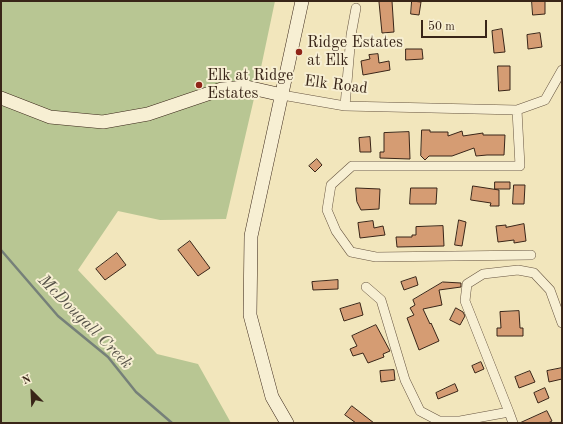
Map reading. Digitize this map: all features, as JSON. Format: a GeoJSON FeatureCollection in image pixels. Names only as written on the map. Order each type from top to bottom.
{"type":"FeatureCollection","features":[{"type":"Feature","properties":{"kind":"street"},"geometry":{"type":"LineString","coordinates":[[287,423],[272,397],[250,315],[251,236],[302,1]]}},
{"type":"Feature","properties":{"kind":"street"},"geometry":{"type":"LineString","coordinates":[[344,106],[351,35],[356,8]]}},
{"type":"Feature","properties":{"kind":"street","name":"Elk Road"},"geometry":{"type":"LineString","coordinates":[[1,98],[50,117],[103,122],[148,114],[222,89],[247,87],[344,106],[517,110],[544,100],[562,70]]}},
{"type":"Feature","properties":{"kind":"street"},"geometry":{"type":"LineString","coordinates":[[517,110],[520,166],[352,166],[331,185],[327,210],[336,231],[351,252],[376,257],[531,256]]}},
{"type":"Feature","properties":{"kind":"street"},"geometry":{"type":"LineString","coordinates":[[513,423],[510,412],[465,301],[467,284],[483,274],[518,270],[534,273],[550,290],[562,323]]}},
{"type":"Feature","properties":{"kind":"street"},"geometry":{"type":"LineString","coordinates":[[366,287],[381,300],[405,380],[420,411],[439,421],[460,421],[510,412]]}},
{"type":"Feature","properties":{"kind":"green space"},"geometry":{"type":"Polygon","coordinates":[[[1,1],[275,1],[226,219],[160,220],[118,211],[78,270],[157,354],[198,364],[231,423],[1,423],[1,1]]]}},
{"type":"Feature","properties":{"kind":"building"},"geometry":{"type":"Polygon","coordinates":[[[392,1],[394,32],[382,33],[379,2],[392,1]]]}},
{"type":"Feature","properties":{"kind":"building"},"geometry":{"type":"Polygon","coordinates":[[[412,1],[421,2],[419,15],[411,14],[412,1]]]}},
{"type":"Feature","properties":{"kind":"building"},"geometry":{"type":"Polygon","coordinates":[[[532,1],[545,1],[545,14],[533,15],[532,1]]]}},
{"type":"Feature","properties":{"kind":"building"},"geometry":{"type":"Polygon","coordinates":[[[502,29],[505,52],[494,53],[492,31],[502,29]]]}},
{"type":"Feature","properties":{"kind":"building"},"geometry":{"type":"Polygon","coordinates":[[[540,33],[542,47],[528,49],[527,35],[540,33]]]}},
{"type":"Feature","properties":{"kind":"building"},"geometry":{"type":"Polygon","coordinates":[[[406,49],[422,49],[423,59],[406,60],[406,49]]]}},
{"type":"Feature","properties":{"kind":"building"},"geometry":{"type":"Polygon","coordinates":[[[378,54],[379,63],[389,61],[390,70],[363,75],[361,61],[370,59],[369,55],[378,54]]]}},
{"type":"Feature","properties":{"kind":"building"},"geometry":{"type":"Polygon","coordinates":[[[498,66],[510,66],[510,90],[499,91],[498,66]]]}},
{"type":"Feature","properties":{"kind":"building"},"geometry":{"type":"Polygon","coordinates":[[[422,130],[430,130],[430,132],[448,132],[448,136],[462,131],[463,136],[483,133],[483,135],[505,135],[504,155],[476,156],[474,148],[452,156],[429,156],[425,160],[421,156],[422,130]]]}},
{"type":"Feature","properties":{"kind":"building"},"geometry":{"type":"Polygon","coordinates":[[[409,132],[410,159],[380,158],[380,152],[384,152],[384,133],[409,132]]]}},
{"type":"Feature","properties":{"kind":"building"},"geometry":{"type":"Polygon","coordinates":[[[370,137],[371,152],[360,152],[359,138],[370,137]]]}},
{"type":"Feature","properties":{"kind":"building"},"geometry":{"type":"Polygon","coordinates":[[[317,159],[322,165],[315,172],[309,166],[317,159]]]}},
{"type":"Feature","properties":{"kind":"building"},"geometry":{"type":"Polygon","coordinates":[[[495,182],[510,182],[510,189],[495,189],[495,182]]]}},
{"type":"Feature","properties":{"kind":"building"},"geometry":{"type":"Polygon","coordinates":[[[514,185],[525,185],[524,204],[513,204],[514,185]]]}},
{"type":"Feature","properties":{"kind":"building"},"geometry":{"type":"Polygon","coordinates":[[[473,186],[499,190],[499,206],[490,206],[491,203],[471,200],[473,186]]]}},
{"type":"Feature","properties":{"kind":"building"},"geometry":{"type":"Polygon","coordinates":[[[356,188],[380,189],[379,209],[361,210],[357,202],[356,188]]]}},
{"type":"Feature","properties":{"kind":"building"},"geometry":{"type":"Polygon","coordinates":[[[411,188],[437,188],[436,204],[410,204],[411,188]]]}},
{"type":"Feature","properties":{"kind":"building"},"geometry":{"type":"Polygon","coordinates":[[[459,220],[466,222],[462,246],[455,245],[459,220]]]}},
{"type":"Feature","properties":{"kind":"building"},"geometry":{"type":"Polygon","coordinates":[[[373,221],[374,228],[383,226],[385,235],[360,238],[358,223],[373,221]]]}},
{"type":"Feature","properties":{"kind":"building"},"geometry":{"type":"Polygon","coordinates":[[[524,224],[526,241],[514,243],[514,240],[498,242],[496,226],[506,225],[506,227],[524,224]]]}},
{"type":"Feature","properties":{"kind":"building"},"geometry":{"type":"Polygon","coordinates":[[[443,226],[444,246],[397,247],[396,237],[412,237],[412,235],[416,235],[416,227],[443,226]]]}},
{"type":"Feature","properties":{"kind":"building"},"geometry":{"type":"Polygon","coordinates":[[[190,241],[210,268],[198,276],[178,250],[190,241]]]}},
{"type":"Feature","properties":{"kind":"building"},"geometry":{"type":"Polygon","coordinates":[[[117,253],[126,265],[105,280],[96,269],[117,253]]]}},
{"type":"Feature","properties":{"kind":"building"},"geometry":{"type":"Polygon","coordinates":[[[416,277],[418,285],[404,290],[401,282],[416,277]]]}},
{"type":"Feature","properties":{"kind":"building"},"geometry":{"type":"Polygon","coordinates":[[[338,280],[338,289],[313,290],[312,282],[338,280]]]}},
{"type":"Feature","properties":{"kind":"building"},"geometry":{"type":"Polygon","coordinates":[[[443,282],[461,283],[461,287],[439,290],[442,305],[423,309],[439,341],[419,350],[407,318],[414,315],[410,308],[415,305],[413,300],[443,282]]]}},
{"type":"Feature","properties":{"kind":"building"},"geometry":{"type":"Polygon","coordinates":[[[360,303],[363,315],[344,321],[340,309],[360,303]]]}},
{"type":"Feature","properties":{"kind":"building"},"geometry":{"type":"Polygon","coordinates":[[[456,308],[463,312],[465,316],[460,325],[450,320],[456,308]]]}},
{"type":"Feature","properties":{"kind":"building"},"geometry":{"type":"Polygon","coordinates":[[[519,311],[520,328],[523,328],[523,336],[497,336],[497,328],[501,328],[500,312],[519,311]]]}},
{"type":"Feature","properties":{"kind":"building"},"geometry":{"type":"Polygon","coordinates":[[[376,325],[390,351],[383,354],[384,357],[368,363],[363,353],[353,356],[350,349],[357,346],[352,336],[376,325]]]}},
{"type":"Feature","properties":{"kind":"building"},"geometry":{"type":"Polygon","coordinates":[[[481,362],[484,369],[475,373],[472,366],[481,362]]]}},
{"type":"Feature","properties":{"kind":"building"},"geometry":{"type":"Polygon","coordinates":[[[562,368],[562,379],[549,382],[547,371],[562,368]]]}},
{"type":"Feature","properties":{"kind":"building"},"geometry":{"type":"Polygon","coordinates":[[[394,370],[395,380],[381,382],[380,371],[394,370]]]}},
{"type":"Feature","properties":{"kind":"building"},"geometry":{"type":"Polygon","coordinates":[[[530,371],[535,382],[519,388],[515,377],[530,371]]]}},
{"type":"Feature","properties":{"kind":"building"},"geometry":{"type":"Polygon","coordinates":[[[455,384],[458,391],[438,399],[436,393],[455,384]]]}},
{"type":"Feature","properties":{"kind":"building"},"geometry":{"type":"Polygon","coordinates":[[[545,388],[549,398],[538,403],[534,393],[545,388]]]}},
{"type":"Feature","properties":{"kind":"building"},"geometry":{"type":"Polygon","coordinates":[[[352,406],[374,423],[356,423],[345,415],[352,406]]]}},
{"type":"Feature","properties":{"kind":"building"},"geometry":{"type":"Polygon","coordinates":[[[547,411],[552,421],[548,423],[520,423],[547,411]]]}},
{"type":"Feature","properties":{"kind":"waterway","name":"McDougall Creek"},"geometry":{"type":"LineString","coordinates":[[1,250],[58,316],[108,357],[136,392],[172,423]]}},
{"type":"Feature","properties":{"kind":"place","name":"Ridge Estates at Elk"},"geometry":{"type":"Point","coordinates":[299,52]}},
{"type":"Feature","properties":{"kind":"place","name":"Elk at Ridge Estates"},"geometry":{"type":"Point","coordinates":[199,85]}}]}
